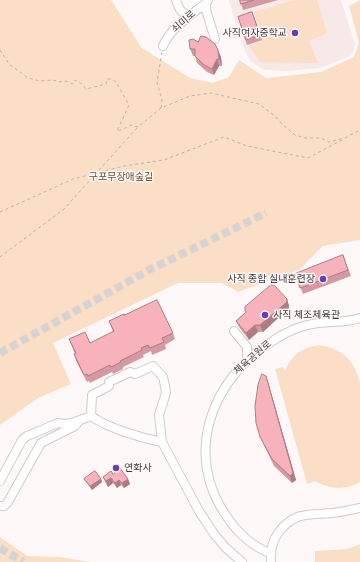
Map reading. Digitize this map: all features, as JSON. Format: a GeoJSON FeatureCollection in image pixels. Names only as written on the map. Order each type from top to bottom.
{"type":"FeatureCollection","features":[{"type":"Feature","properties":{"kind":"street"},"geometry":{"type":"LineString","coordinates":[[176,0],[181,12],[191,15]]}},
{"type":"Feature","properties":{"kind":"street"},"geometry":{"type":"LineString","coordinates":[[207,2],[206,10],[215,39]]}},
{"type":"Feature","properties":{"kind":"street","name":"쇠미로"},"geometry":{"type":"LineString","coordinates":[[163,46],[170,33],[207,2]]}},
{"type":"Feature","properties":{"kind":"street","name":"체육공원로"},"geometry":{"type":"LineString","coordinates":[[270,553],[260,550],[250,542],[231,522],[216,501],[208,477],[205,450],[210,420],[214,408],[227,383],[235,372],[247,360],[270,342],[294,329],[318,323],[348,322],[360,318]]}},
{"type":"Feature","properties":{"kind":"street"},"geometry":{"type":"LineString","coordinates":[[234,331],[247,347],[247,360]]}},
{"type":"Feature","properties":{"kind":"street"},"geometry":{"type":"LineString","coordinates":[[90,416],[92,395],[109,386],[110,382],[130,372],[135,374],[153,366],[163,377],[166,386],[166,393],[162,403],[160,415],[162,442],[199,511],[214,534],[226,548],[242,562]]}},
{"type":"Feature","properties":{"kind":"street"},"geometry":{"type":"LineString","coordinates":[[0,481],[22,440],[27,436],[58,423],[65,424],[79,421],[90,416]]}},
{"type":"Feature","properties":{"kind":"street"},"geometry":{"type":"LineString","coordinates":[[90,416],[100,422],[151,440],[162,442]]}},
{"type":"Feature","properties":{"kind":"street"},"geometry":{"type":"LineString","coordinates":[[0,506],[4,506],[8,502],[42,443],[75,426],[79,421]]}},
{"type":"Feature","properties":{"kind":"street"},"geometry":{"type":"LineString","coordinates":[[271,562],[270,553],[272,543],[283,527],[295,517],[309,513],[332,513],[360,508]]}},
{"type":"Feature","properties":{"kind":"path"},"geometry":{"type":"LineString","coordinates":[[161,108],[162,99],[157,83],[163,46]]}},
{"type":"Feature","properties":{"kind":"path"},"geometry":{"type":"LineString","coordinates":[[0,50],[9,64],[28,78],[40,81],[53,80],[73,84],[75,80],[82,84],[86,89],[106,84],[108,79],[112,79],[116,82],[129,105],[117,131],[130,125],[138,127]]}},
{"type":"Feature","properties":{"kind":"path"},"geometry":{"type":"LineString","coordinates":[[0,257],[64,209],[138,127],[161,108],[190,96],[211,93],[259,104],[275,116],[295,135],[306,138],[321,138],[329,142],[344,138]]}},
{"type":"Feature","properties":{"kind":"path"},"geometry":{"type":"LineString","coordinates":[[0,212],[73,179],[124,166],[164,160],[224,136],[247,146],[308,158],[360,130]]}},
{"type":"Feature","properties":{"kind":"shaded area","name":"사직여자중학교"},"geometry":{"type":"Polygon","coordinates":[[[229,0],[341,0],[355,44],[352,55],[320,68],[286,71],[264,70],[250,61],[241,42],[229,0]]]}},
{"type":"Feature","properties":{"kind":"green space","name":"구포무장애숲길"},"geometry":{"type":"Polygon","coordinates":[[[0,0],[111,0],[142,48],[190,78],[213,83],[229,77],[239,60],[266,78],[321,72],[354,57],[359,43],[349,6],[360,0],[360,240],[323,246],[299,270],[238,292],[222,283],[178,283],[53,343],[71,384],[38,398],[0,425],[0,0]]]}},
{"type":"Feature","properties":{"kind":"green space"},"geometry":{"type":"Polygon","coordinates":[[[295,0],[317,0],[327,33],[309,41],[318,63],[260,62],[249,46],[262,40],[254,12],[295,0]]]}},
{"type":"Feature","properties":{"kind":"green space"},"geometry":{"type":"Polygon","coordinates":[[[319,345],[334,349],[346,356],[354,367],[360,382],[360,482],[349,487],[331,487],[315,481],[307,484],[275,369],[283,367],[285,371],[290,360],[294,356],[302,350],[319,345]]]}},
{"type":"Feature","properties":{"kind":"green space"},"geometry":{"type":"Polygon","coordinates":[[[0,537],[27,556],[60,557],[90,562],[0,562],[0,537]]]}},
{"type":"Feature","properties":{"kind":"green space"},"geometry":{"type":"Polygon","coordinates":[[[360,544],[360,562],[315,562],[315,551],[347,549],[360,544]]]}},
{"type":"Feature","properties":{"kind":"building"},"geometry":{"type":"Polygon","coordinates":[[[240,0],[254,0],[241,4],[240,0]]]}},
{"type":"Feature","properties":{"kind":"building"},"geometry":{"type":"Polygon","coordinates":[[[252,12],[260,35],[246,40],[238,17],[252,12]]]}},
{"type":"Feature","properties":{"kind":"building"},"geometry":{"type":"Polygon","coordinates":[[[201,36],[206,37],[215,44],[218,50],[219,59],[217,59],[212,69],[204,65],[195,56],[195,49],[190,49],[189,40],[193,39],[198,42],[201,36]]]}},
{"type":"Feature","properties":{"kind":"building"},"geometry":{"type":"Polygon","coordinates":[[[343,255],[348,270],[300,288],[295,274],[343,255]]]}},
{"type":"Feature","properties":{"kind":"building","name":"사직 체조체육관"},"geometry":{"type":"Polygon","coordinates":[[[271,285],[274,285],[287,299],[287,302],[260,325],[255,325],[246,333],[236,321],[246,312],[245,307],[271,285]]]}},
{"type":"Feature","properties":{"kind":"building"},"geometry":{"type":"Polygon","coordinates":[[[157,300],[173,333],[162,338],[164,342],[150,348],[148,345],[141,348],[142,350],[111,367],[110,365],[88,376],[87,374],[84,375],[69,339],[85,332],[90,343],[114,331],[109,321],[157,300]]]}},
{"type":"Feature","properties":{"kind":"building"},"geometry":{"type":"Polygon","coordinates":[[[262,374],[266,376],[293,473],[290,476],[272,459],[260,437],[256,423],[255,406],[258,385],[262,374]]]}},
{"type":"Feature","properties":{"kind":"building"},"geometry":{"type":"Polygon","coordinates":[[[120,468],[128,479],[122,483],[119,480],[115,483],[111,478],[106,481],[103,477],[111,471],[113,474],[120,468]]]}},
{"type":"Feature","properties":{"kind":"building"},"geometry":{"type":"Polygon","coordinates":[[[95,471],[101,479],[90,486],[84,479],[95,471]]]}},
{"type":"Feature","properties":{"kind":"tunnel"},"geometry":{"type":"LineString","coordinates":[[0,353],[151,269],[266,213]]}},
{"type":"Feature","properties":{"kind":"tunnel"},"geometry":{"type":"LineString","coordinates":[[0,548],[23,562]]}},
{"type":"Feature","properties":{"kind":"place","name":"사직여자중학교"},"geometry":{"type":"Point","coordinates":[295,33]}},
{"type":"Feature","properties":{"kind":"place","name":"사직 종합 실내훈련장"},"geometry":{"type":"Point","coordinates":[323,279]}},
{"type":"Feature","properties":{"kind":"place","name":"사직 체조체육관"},"geometry":{"type":"Point","coordinates":[265,315]}},
{"type":"Feature","properties":{"kind":"place","name":"연화사"},"geometry":{"type":"Point","coordinates":[116,468]}}]}
